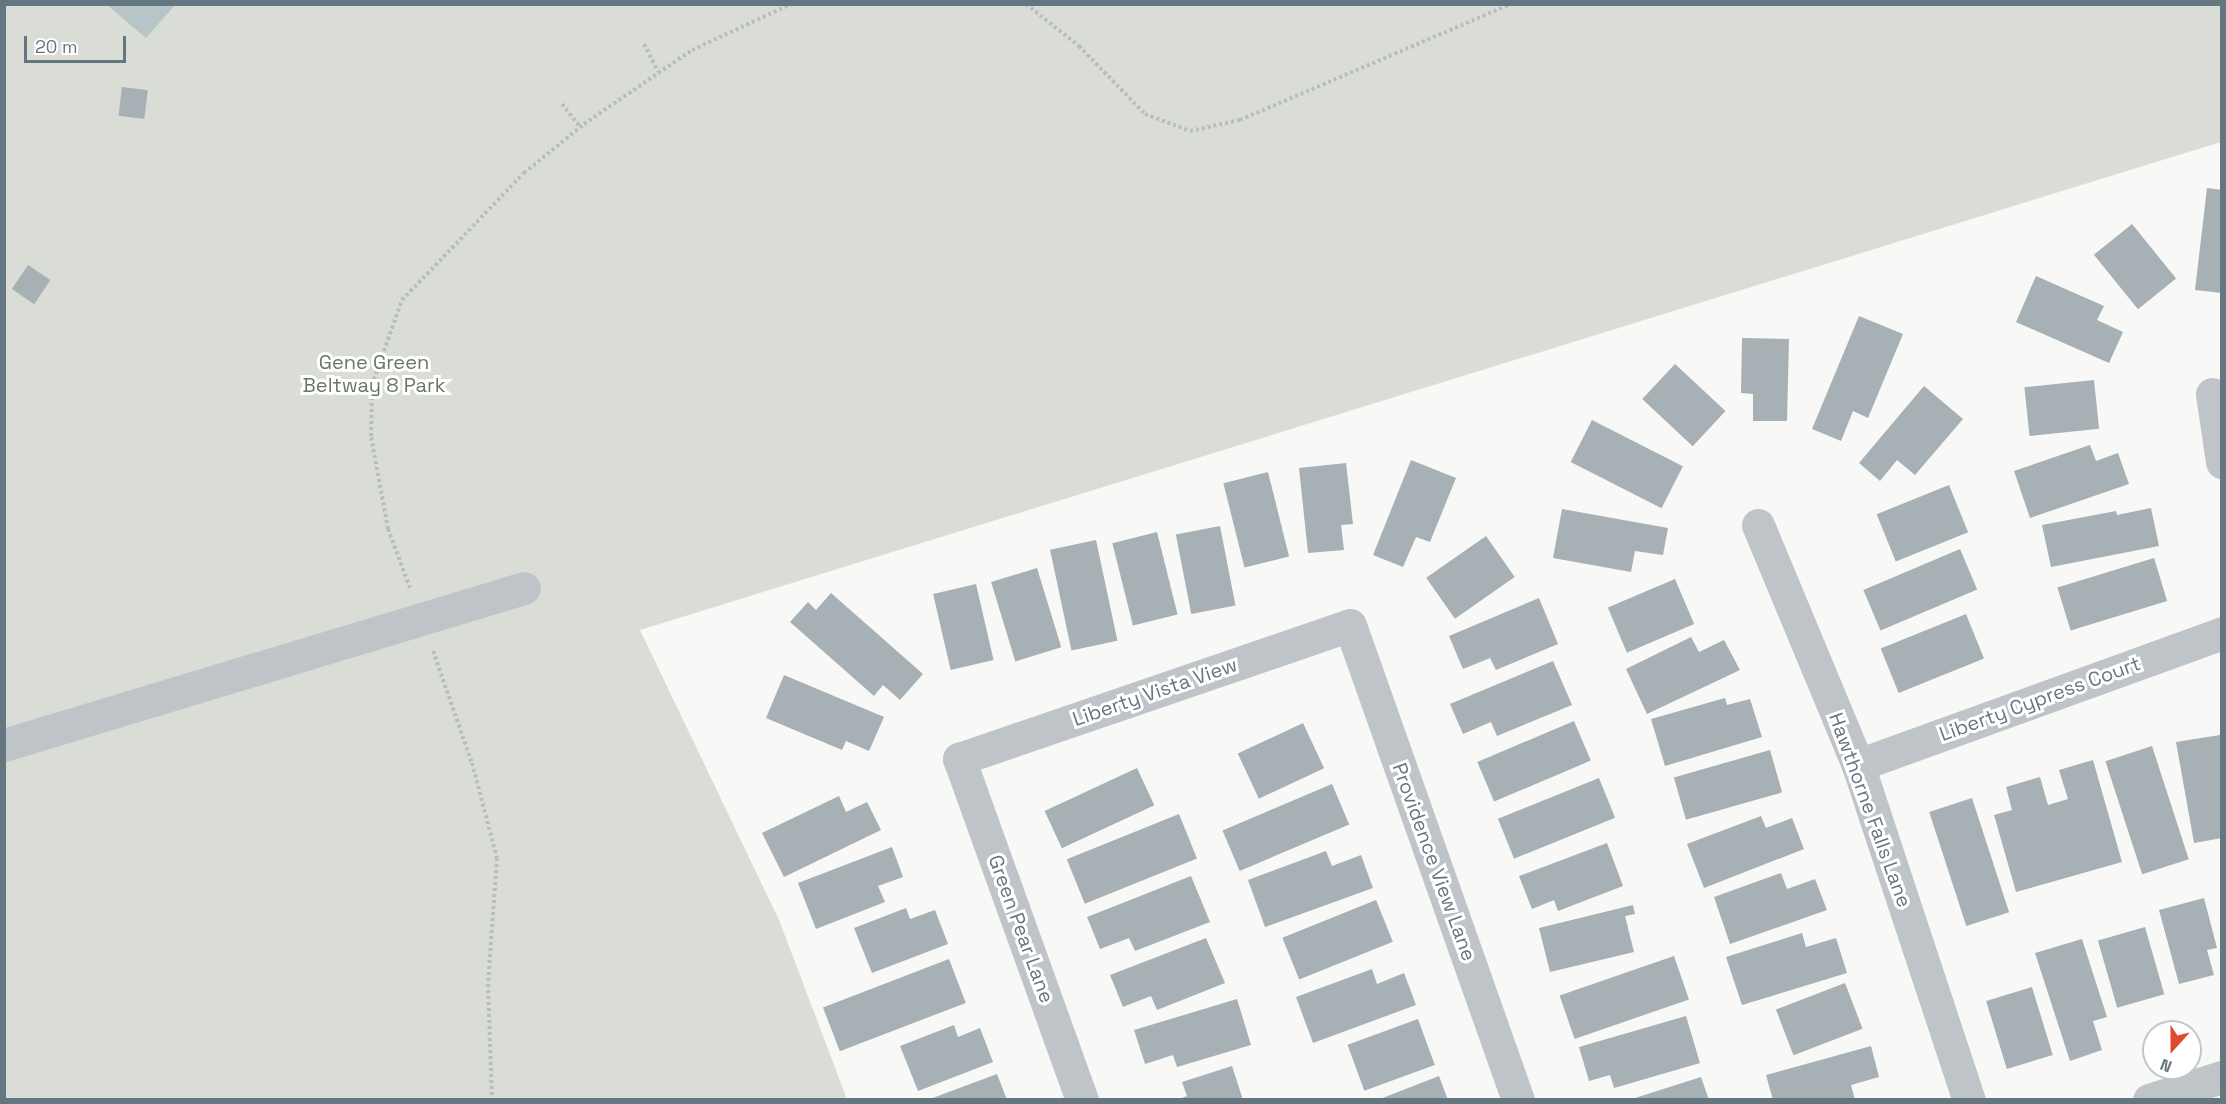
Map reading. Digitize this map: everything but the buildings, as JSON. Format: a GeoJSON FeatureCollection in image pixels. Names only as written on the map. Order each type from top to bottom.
{"type":"FeatureCollection","features":[{"type":"Feature","properties":{"kind":"street"},"geometry":{"type":"LineString","coordinates":[[2212,394],[2222,462]]}},
{"type":"Feature","properties":{"kind":"street","name":"Hawthorne Falls Lane"},"geometry":{"type":"LineString","coordinates":[[1758,525],[1858,765],[1969,1100]]}},
{"type":"Feature","properties":{"kind":"street"},"geometry":{"type":"LineString","coordinates":[[4,745],[525,588]]}},
{"type":"Feature","properties":{"kind":"street","name":"Liberty Vista View"},"geometry":{"type":"LineString","coordinates":[[959,759],[1350,625]]}},
{"type":"Feature","properties":{"kind":"street","name":"Providence View Lane"},"geometry":{"type":"LineString","coordinates":[[1350,625],[1518,1100]]}},
{"type":"Feature","properties":{"kind":"street","name":"Liberty Cypress Court"},"geometry":{"type":"LineString","coordinates":[[1858,765],[2222,633]]}},
{"type":"Feature","properties":{"kind":"street","name":"Green Pear Lane"},"geometry":{"type":"LineString","coordinates":[[959,759],[1082,1100]]}},
{"type":"Feature","properties":{"kind":"street"},"geometry":{"type":"LineString","coordinates":[[2149,1100],[2222,1077]]}},
{"type":"Feature","properties":{"kind":"path"},"geometry":{"type":"LineString","coordinates":[[492,1100],[488,984],[497,858],[472,763],[423,620],[388,530],[371,436],[372,385],[385,342],[402,300],[524,173],[580,127],[657,72],[692,50],[791,4]]}},
{"type":"Feature","properties":{"kind":"path"},"geometry":{"type":"LineString","coordinates":[[1026,4],[1079,46],[1145,114],[1190,131],[1240,120],[1511,4]]}},
{"type":"Feature","properties":{"kind":"path"},"geometry":{"type":"LineString","coordinates":[[644,44],[657,72]]}},
{"type":"Feature","properties":{"kind":"path"},"geometry":{"type":"LineString","coordinates":[[562,104],[580,127]]}},
{"type":"Feature","properties":{"kind":"green space","name":"Gene Green Beltway 8 Park"},"geometry":{"type":"Polygon","coordinates":[[[5,5],[2221,5],[2221,142],[640,630],[779,920],[847,1099],[5,1100],[5,5]]]}},
{"type":"Feature","properties":{"kind":"shaded area"},"geometry":{"type":"Polygon","coordinates":[[[107,5],[175,5],[146,38],[107,5]]]}}]}
